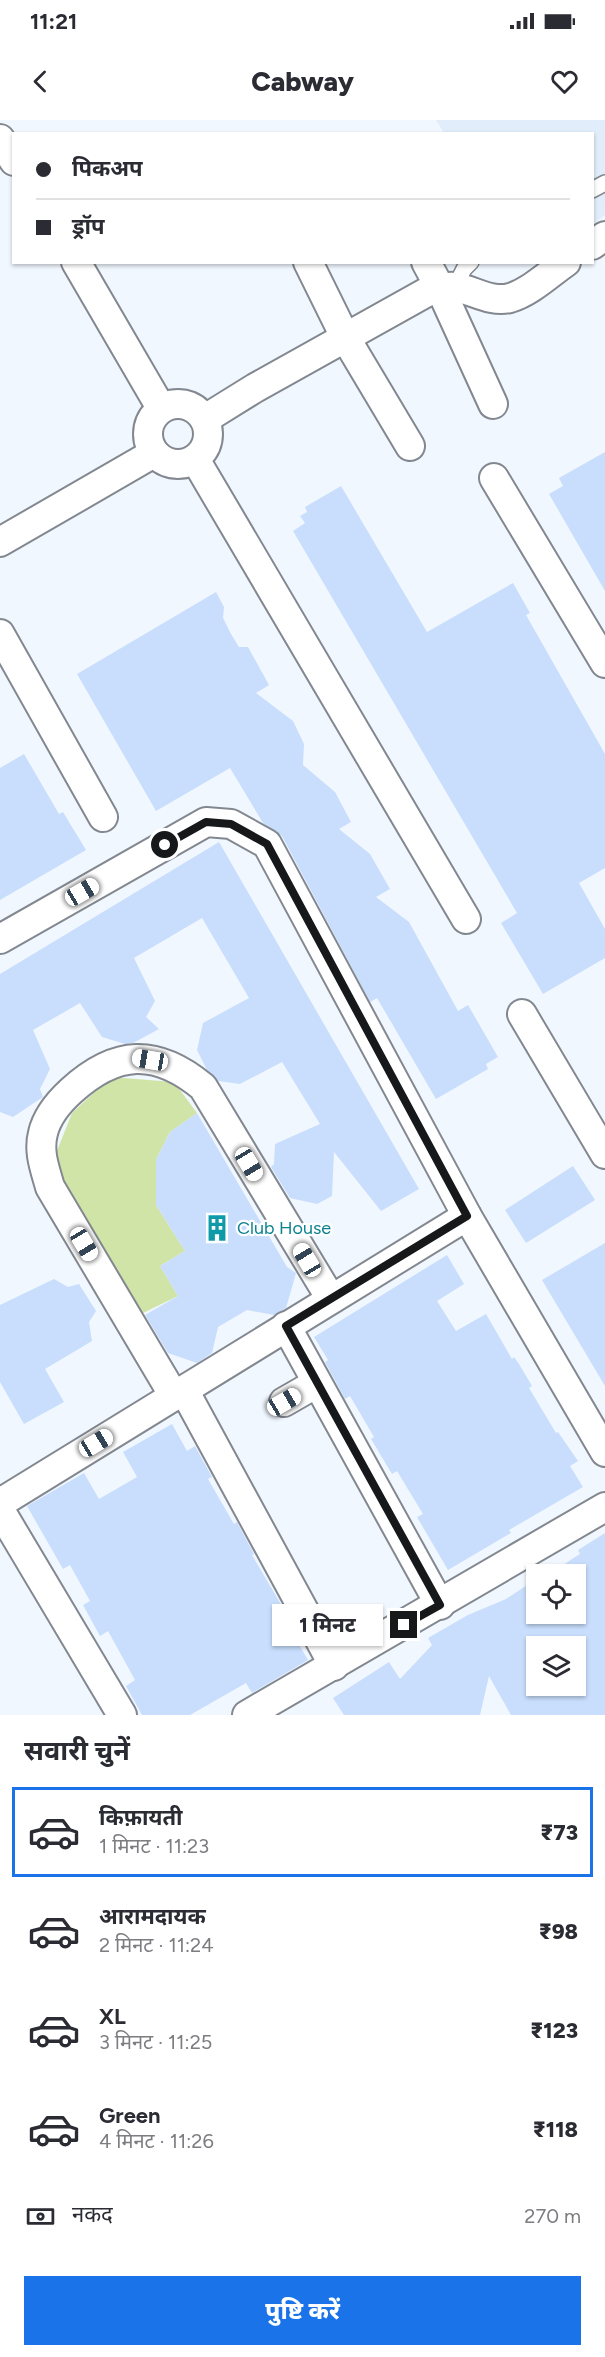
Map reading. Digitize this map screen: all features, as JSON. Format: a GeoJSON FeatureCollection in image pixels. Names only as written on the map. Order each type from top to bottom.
{"type":"FeatureCollection","features":[{"type":"Feature","properties":{"kind":"street"},"geometry":{"type":"LineString","coordinates":[[0,139],[12,158]]}},
{"type":"Feature","properties":{"kind":"street"},"geometry":{"type":"LineString","coordinates":[[76,264],[161,408]]}},
{"type":"Feature","properties":{"kind":"street"},"geometry":{"type":"LineString","coordinates":[[309,264],[345,338],[410,446]]}},
{"type":"Feature","properties":{"kind":"street"},"geometry":{"type":"LineString","coordinates":[[428,264],[448,288],[493,404]]}},
{"type":"Feature","properties":{"kind":"street"},"geometry":{"type":"LineString","coordinates":[[205,419],[255,388],[427,292],[448,288],[495,299],[509,298],[521,293],[563,264]]}},
{"type":"Feature","properties":{"kind":"street"},"geometry":{"type":"LineString","coordinates":[[177,403],[193,407],[205,419],[209,434],[205,448],[195,459],[181,464],[166,462],[154,453],[148,437],[150,420],[161,408],[177,403]]}},
{"type":"Feature","properties":{"kind":"street"},"geometry":{"type":"LineString","coordinates":[[0,542],[154,453]]}},
{"type":"Feature","properties":{"kind":"street"},"geometry":{"type":"LineString","coordinates":[[195,459],[466,919]]}},
{"type":"Feature","properties":{"kind":"street"},"geometry":{"type":"LineString","coordinates":[[494,478],[605,663]]}},
{"type":"Feature","properties":{"kind":"street"},"geometry":{"type":"LineString","coordinates":[[0,634],[103,817]]}},
{"type":"Feature","properties":{"kind":"street"},"geometry":{"type":"LineString","coordinates":[[0,939],[206,822],[231,824],[267,844],[467,1216],[605,1452]]}},
{"type":"Feature","properties":{"kind":"street"},"geometry":{"type":"LineString","coordinates":[[522,1014],[604,1151]]}},
{"type":"Feature","properties":{"kind":"street"},"geometry":{"type":"LineString","coordinates":[[331,1299],[202,1087],[183,1071],[163,1063],[137,1058],[111,1064],[84,1080],[56,1105],[43,1132],[41,1155],[50,1187],[179,1393],[334,1666]]}},
{"type":"Feature","properties":{"kind":"street"},"geometry":{"type":"LineString","coordinates":[[0,1503],[467,1216]]}},
{"type":"Feature","properties":{"kind":"street"},"geometry":{"type":"LineString","coordinates":[[286,1326],[440,1605]]}},
{"type":"Feature","properties":{"kind":"street"},"geometry":{"type":"LineString","coordinates":[[284,1402],[317,1383]]}},
{"type":"Feature","properties":{"kind":"street"},"geometry":{"type":"LineString","coordinates":[[247,1715],[605,1508]]}},
{"type":"Feature","properties":{"kind":"street"},"geometry":{"type":"LineString","coordinates":[[0,1510],[122,1715]]}},
{"type":"Feature","properties":{"kind":"lane"},"geometry":{"type":"LineString","coordinates":[[448,288],[469,264]]}},
{"type":"Feature","properties":{"kind":"shaded area"},"geometry":{"type":"Polygon","coordinates":[[[436,120],[605,120],[605,215],[594,223],[594,132],[443,132],[436,120]]]}},
{"type":"Feature","properties":{"kind":"green space"},"geometry":{"type":"Polygon","coordinates":[[[111,1077],[174,1082],[197,1113],[170,1132],[156,1160],[156,1205],[185,1251],[160,1266],[178,1296],[139,1315],[51,1166],[72,1113],[111,1077]]]}},
{"type":"Feature","properties":{"kind":"building"},"geometry":{"type":"Polygon","coordinates":[[[605,452],[605,591],[549,494],[563,486],[559,478],[605,452]]]}},
{"type":"Feature","properties":{"kind":"building"},"geometry":{"type":"Polygon","coordinates":[[[341,486],[427,632],[513,583],[530,613],[526,615],[605,754],[605,868],[579,883],[605,929],[605,958],[543,994],[501,923],[517,913],[293,531],[305,523],[300,516],[307,512],[305,507],[341,486]]]}},
{"type":"Feature","properties":{"kind":"building"},"geometry":{"type":"Polygon","coordinates":[[[216,592],[224,607],[223,618],[231,634],[239,647],[248,647],[269,685],[256,693],[293,721],[304,744],[303,765],[335,792],[351,822],[339,829],[370,854],[390,889],[376,897],[409,922],[458,1011],[468,1005],[498,1057],[486,1064],[488,1069],[436,1099],[377,998],[370,1002],[282,836],[263,823],[230,768],[156,811],[77,674],[216,592]]]}},
{"type":"Feature","properties":{"kind":"building"},"geometry":{"type":"Polygon","coordinates":[[[24,754],[59,814],[63,812],[86,850],[0,900],[0,768],[24,754]]]}},
{"type":"Feature","properties":{"kind":"building"},"geometry":{"type":"Polygon","coordinates":[[[219,842],[419,1189],[381,1211],[334,1152],[332,1196],[317,1204],[290,1198],[271,1167],[274,1164],[275,1144],[320,1124],[282,1062],[240,1084],[218,1081],[207,1070],[197,1050],[203,1023],[249,998],[202,918],[134,958],[155,1001],[146,1017],[159,1029],[133,1043],[125,1044],[102,1037],[80,1003],[33,1030],[50,1069],[40,1089],[43,1097],[13,1117],[0,1112],[0,974],[219,842]]]}},
{"type":"Feature","properties":{"kind":"building","name":"Club House"},"geometry":{"type":"Polygon","coordinates":[[[197,1113],[287,1267],[296,1273],[286,1308],[274,1315],[247,1310],[218,1327],[212,1353],[197,1363],[168,1353],[145,1315],[178,1296],[160,1266],[185,1251],[156,1205],[156,1160],[170,1132],[197,1113]]]}},
{"type":"Feature","properties":{"kind":"building"},"geometry":{"type":"Polygon","coordinates":[[[573,1166],[595,1200],[526,1243],[505,1210],[573,1166]]]}},
{"type":"Feature","properties":{"kind":"building"},"geometry":{"type":"Polygon","coordinates":[[[605,1243],[605,1386],[542,1280],[605,1243]]]}},
{"type":"Feature","properties":{"kind":"building"},"geometry":{"type":"Polygon","coordinates":[[[447,1255],[464,1284],[437,1301],[456,1331],[486,1314],[512,1359],[514,1357],[532,1386],[529,1388],[556,1433],[558,1432],[578,1461],[570,1466],[583,1487],[509,1530],[511,1533],[448,1570],[417,1517],[423,1514],[397,1471],[392,1474],[371,1439],[374,1437],[350,1396],[345,1399],[325,1362],[328,1360],[314,1337],[447,1255]]]}},
{"type":"Feature","properties":{"kind":"building"},"geometry":{"type":"Polygon","coordinates":[[[54,1279],[68,1287],[79,1284],[96,1311],[89,1322],[92,1341],[45,1369],[64,1402],[24,1424],[0,1382],[0,1305],[54,1279]]]}},
{"type":"Feature","properties":{"kind":"building"},"geometry":{"type":"Polygon","coordinates":[[[172,1424],[187,1451],[195,1446],[212,1477],[208,1479],[234,1524],[237,1522],[254,1554],[252,1555],[295,1628],[291,1631],[308,1660],[252,1693],[246,1683],[190,1715],[142,1715],[126,1686],[135,1680],[108,1631],[100,1636],[83,1605],[90,1601],[70,1565],[63,1569],[27,1506],[84,1473],[99,1499],[137,1477],[123,1452],[172,1424]]]}},
{"type":"Feature","properties":{"kind":"building"},"geometry":{"type":"Polygon","coordinates":[[[605,1533],[605,1715],[511,1715],[489,1676],[480,1715],[344,1715],[333,1698],[389,1662],[400,1679],[432,1645],[428,1638],[468,1615],[506,1599],[526,1586],[526,1624],[586,1624],[586,1564],[564,1564],[580,1554],[578,1550],[605,1533]]]}},
{"type":"Feature","properties":{"kind":"place","name":"Club House"},"geometry":{"type":"Point","coordinates":[217,1228]}},
{"type":"Feature","properties":{"kind":"route"},"geometry":{"type":"LineString","coordinates":[[165,845],[206,822],[231,824],[267,844],[467,1216],[286,1326],[440,1605],[404,1625]]}}]}
